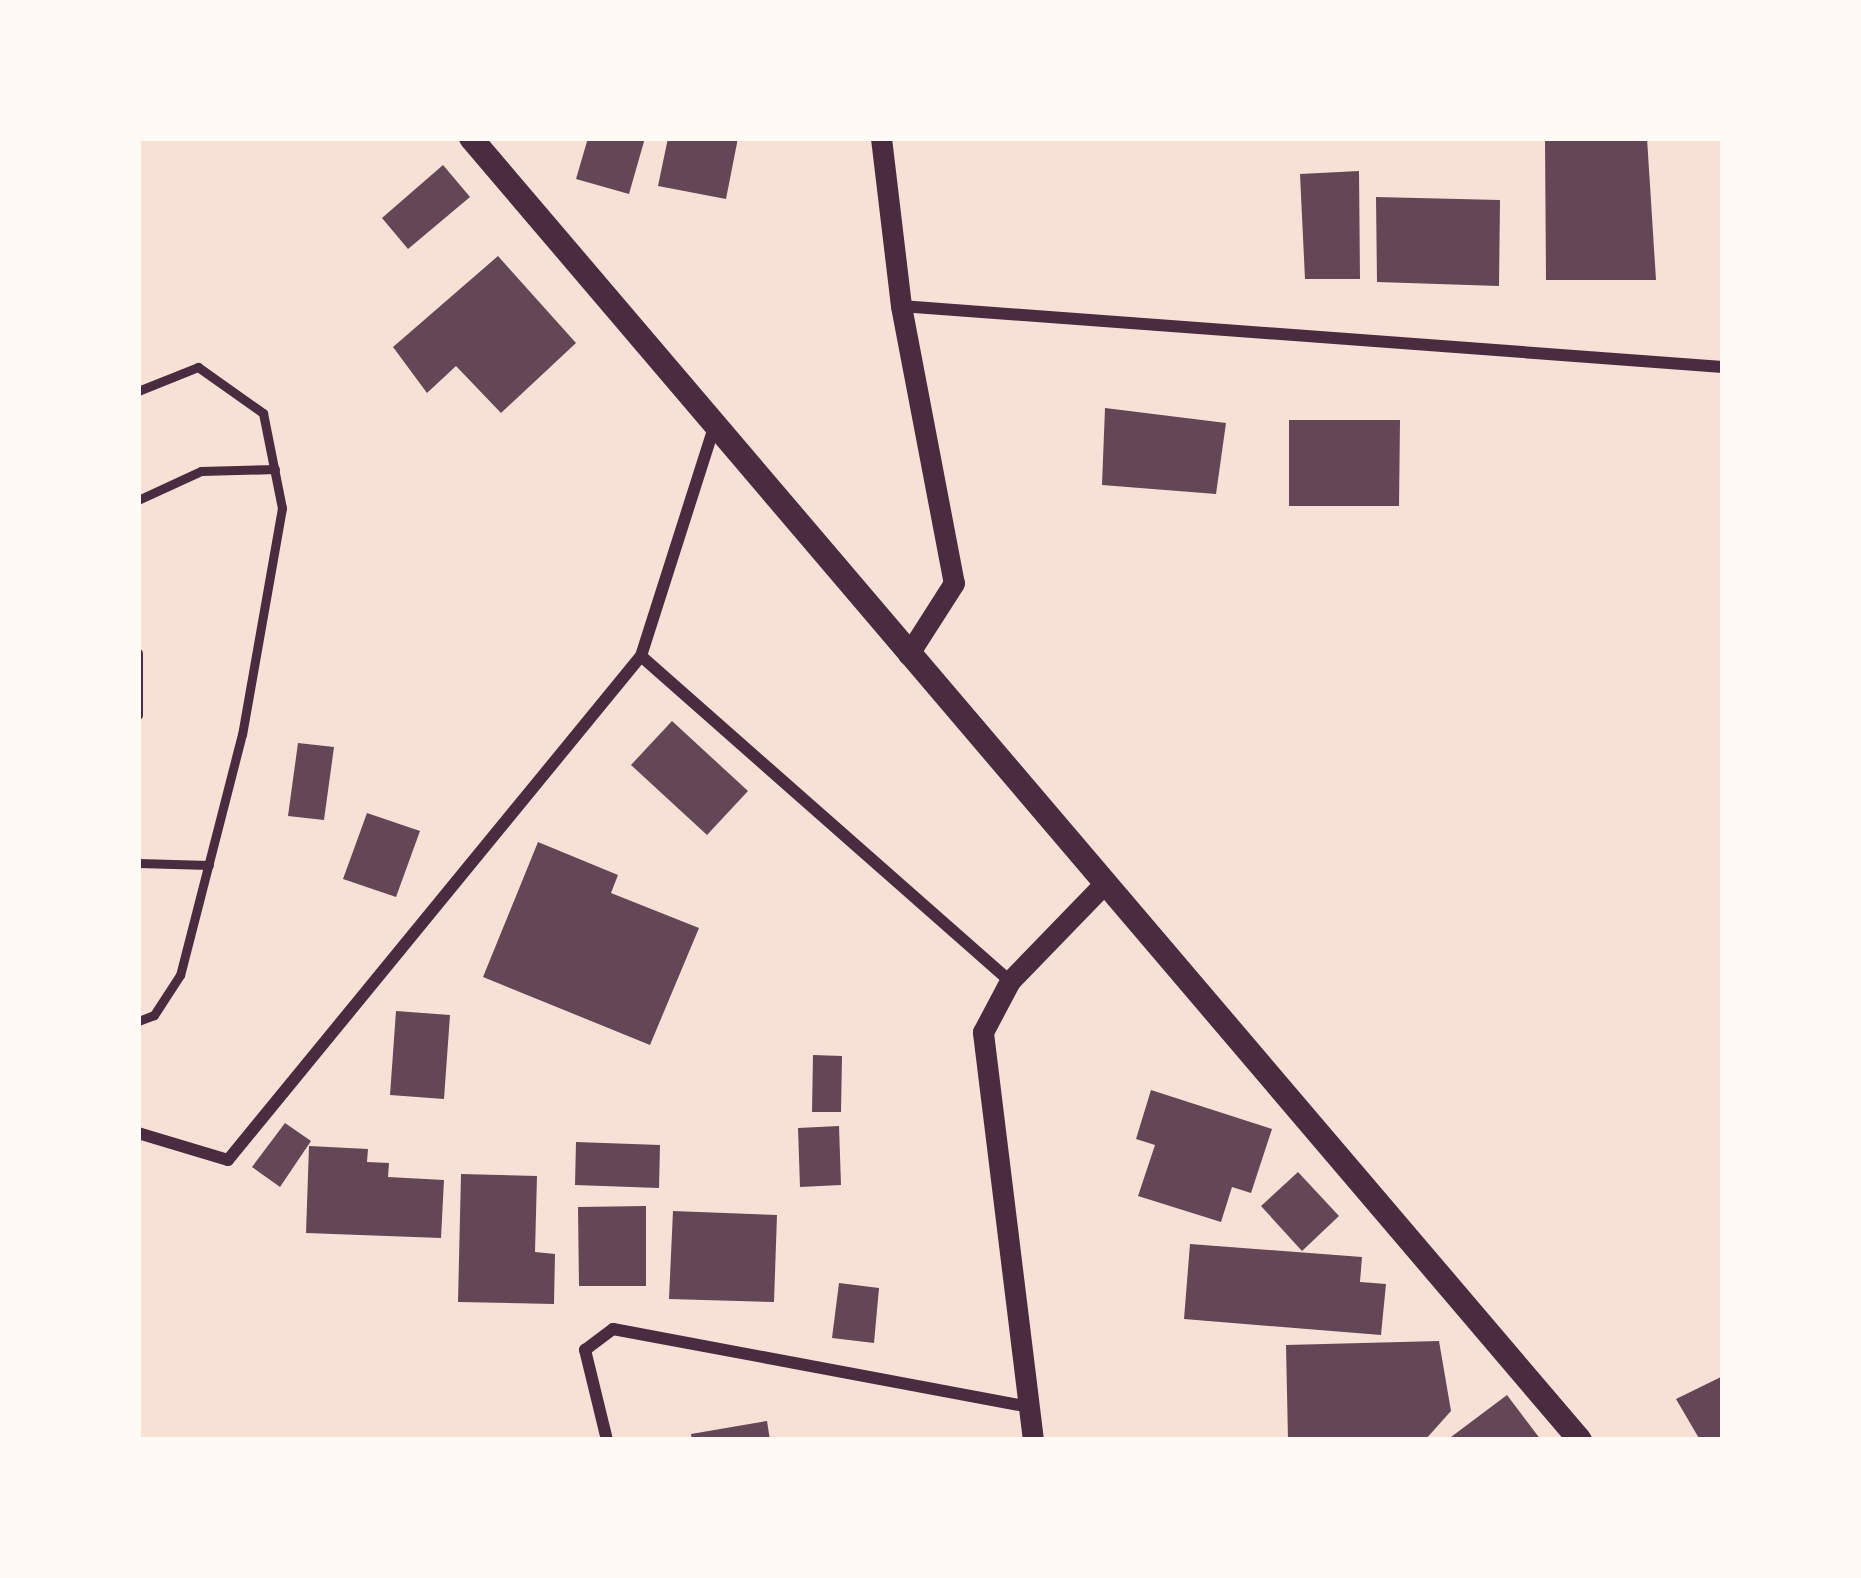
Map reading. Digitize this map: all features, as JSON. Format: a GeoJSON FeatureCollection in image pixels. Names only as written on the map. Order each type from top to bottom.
{"type":"FeatureCollection","features":[{"type":"Feature","properties":{"kind":"main road"},"geometry":{"type":"LineString","coordinates":[[471,138],[1580,1440]]}},
{"type":"Feature","properties":{"kind":"street"},"geometry":{"type":"LineString","coordinates":[[881,138],[901,306],[954,584],[908,655]]}},
{"type":"Feature","properties":{"kind":"street"},"geometry":{"type":"LineString","coordinates":[[901,306],[1723,367]]}},
{"type":"Feature","properties":{"kind":"street"},"geometry":{"type":"LineString","coordinates":[[138,1133],[228,1160],[641,656],[714,426]]}},
{"type":"Feature","properties":{"kind":"street"},"geometry":{"type":"LineString","coordinates":[[641,656],[1010,981]]}},
{"type":"Feature","properties":{"kind":"street"},"geometry":{"type":"LineString","coordinates":[[1034,1440],[983,1033],[1010,981],[1104,884]]}},
{"type":"Feature","properties":{"kind":"street"},"geometry":{"type":"LineString","coordinates":[[607,1440],[585,1350],[613,1329],[1029,1407]]}},
{"type":"Feature","properties":{"kind":"lane"},"geometry":{"type":"LineString","coordinates":[[138,391],[198,367],[262,413],[283,508],[209,865],[180,975],[154,1015],[138,1021]]}},
{"type":"Feature","properties":{"kind":"lane"},"geometry":{"type":"LineString","coordinates":[[138,500],[201,471],[274,469]]}},
{"type":"Feature","properties":{"kind":"lane"},"geometry":{"type":"LineString","coordinates":[[138,653],[138,715]]}},
{"type":"Feature","properties":{"kind":"lane"},"geometry":{"type":"LineString","coordinates":[[138,863],[209,865]]}},
{"type":"Feature","properties":{"kind":"building"},"geometry":{"type":"Polygon","coordinates":[[[588,138],[645,138],[629,194],[576,179],[588,138]]]}},
{"type":"Feature","properties":{"kind":"building"},"geometry":{"type":"Polygon","coordinates":[[[668,138],[738,138],[726,199],[658,186],[668,138]]]}},
{"type":"Feature","properties":{"kind":"building"},"geometry":{"type":"Polygon","coordinates":[[[1545,138],[1647,138],[1656,280],[1546,280],[1545,138]]]}},
{"type":"Feature","properties":{"kind":"building"},"geometry":{"type":"Polygon","coordinates":[[[443,165],[470,197],[408,249],[382,218],[443,165]]]}},
{"type":"Feature","properties":{"kind":"building"},"geometry":{"type":"Polygon","coordinates":[[[1359,171],[1360,279],[1305,279],[1300,174],[1359,171]]]}},
{"type":"Feature","properties":{"kind":"building"},"geometry":{"type":"Polygon","coordinates":[[[1376,197],[1500,200],[1499,286],[1377,282],[1376,197]]]}},
{"type":"Feature","properties":{"kind":"building"},"geometry":{"type":"Polygon","coordinates":[[[498,256],[576,343],[501,413],[456,366],[427,393],[393,347],[498,256]]]}},
{"type":"Feature","properties":{"kind":"building"},"geometry":{"type":"Polygon","coordinates":[[[1105,408],[1226,423],[1216,494],[1102,485],[1105,408]]]}},
{"type":"Feature","properties":{"kind":"building"},"geometry":{"type":"Polygon","coordinates":[[[1289,420],[1400,420],[1399,506],[1289,506],[1289,420]]]}},
{"type":"Feature","properties":{"kind":"building"},"geometry":{"type":"Polygon","coordinates":[[[672,721],[748,791],[707,835],[631,765],[672,721]]]}},
{"type":"Feature","properties":{"kind":"building"},"geometry":{"type":"Polygon","coordinates":[[[298,743],[334,747],[324,820],[288,816],[298,743]]]}},
{"type":"Feature","properties":{"kind":"building"},"geometry":{"type":"Polygon","coordinates":[[[367,813],[420,831],[396,897],[343,879],[367,813]]]}},
{"type":"Feature","properties":{"kind":"building"},"geometry":{"type":"Polygon","coordinates":[[[538,842],[618,875],[611,893],[699,928],[650,1045],[483,977],[538,842]]]}},
{"type":"Feature","properties":{"kind":"building"},"geometry":{"type":"Polygon","coordinates":[[[396,1011],[450,1015],[444,1099],[390,1095],[396,1011]]]}},
{"type":"Feature","properties":{"kind":"building"},"geometry":{"type":"Polygon","coordinates":[[[813,1055],[842,1056],[841,1112],[812,1112],[813,1055]]]}},
{"type":"Feature","properties":{"kind":"building"},"geometry":{"type":"Polygon","coordinates":[[[1151,1090],[1272,1129],[1251,1193],[1232,1187],[1221,1222],[1138,1196],[1155,1145],[1136,1139],[1151,1090]]]}},
{"type":"Feature","properties":{"kind":"building"},"geometry":{"type":"Polygon","coordinates":[[[285,1123],[311,1141],[280,1187],[252,1167],[285,1123]]]}},
{"type":"Feature","properties":{"kind":"building"},"geometry":{"type":"Polygon","coordinates":[[[839,1126],[841,1185],[800,1187],[798,1128],[839,1126]]]}},
{"type":"Feature","properties":{"kind":"building"},"geometry":{"type":"Polygon","coordinates":[[[576,1142],[660,1145],[659,1188],[575,1185],[576,1142]]]}},
{"type":"Feature","properties":{"kind":"building"},"geometry":{"type":"Polygon","coordinates":[[[309,1146],[368,1149],[367,1162],[389,1163],[388,1177],[444,1180],[441,1238],[306,1233],[309,1146]]]}},
{"type":"Feature","properties":{"kind":"building"},"geometry":{"type":"Polygon","coordinates":[[[1298,1172],[1339,1216],[1302,1251],[1261,1206],[1298,1172]]]}},
{"type":"Feature","properties":{"kind":"building"},"geometry":{"type":"Polygon","coordinates":[[[461,1174],[537,1176],[535,1252],[555,1254],[554,1304],[458,1302],[461,1174]]]}},
{"type":"Feature","properties":{"kind":"building"},"geometry":{"type":"Polygon","coordinates":[[[646,1206],[646,1286],[579,1286],[578,1207],[646,1206]]]}},
{"type":"Feature","properties":{"kind":"building"},"geometry":{"type":"Polygon","coordinates":[[[673,1211],[777,1215],[774,1302],[669,1299],[673,1211]]]}},
{"type":"Feature","properties":{"kind":"building"},"geometry":{"type":"Polygon","coordinates":[[[1190,1244],[1362,1257],[1360,1282],[1386,1284],[1381,1335],[1184,1319],[1190,1244]]]}},
{"type":"Feature","properties":{"kind":"building"},"geometry":{"type":"Polygon","coordinates":[[[839,1283],[879,1288],[874,1343],[832,1338],[839,1283]]]}},
{"type":"Feature","properties":{"kind":"building"},"geometry":{"type":"Polygon","coordinates":[[[1439,1341],[1451,1411],[1425,1440],[1288,1440],[1286,1345],[1439,1341]]]}},
{"type":"Feature","properties":{"kind":"building"},"geometry":{"type":"Polygon","coordinates":[[[1723,1376],[1723,1440],[1700,1440],[1676,1399],[1723,1376]]]}},
{"type":"Feature","properties":{"kind":"building"},"geometry":{"type":"Polygon","coordinates":[[[1507,1395],[1541,1440],[1447,1440],[1507,1395]]]}},
{"type":"Feature","properties":{"kind":"building"},"geometry":{"type":"Polygon","coordinates":[[[767,1421],[770,1440],[692,1440],[691,1434],[767,1421]]]}}]}
